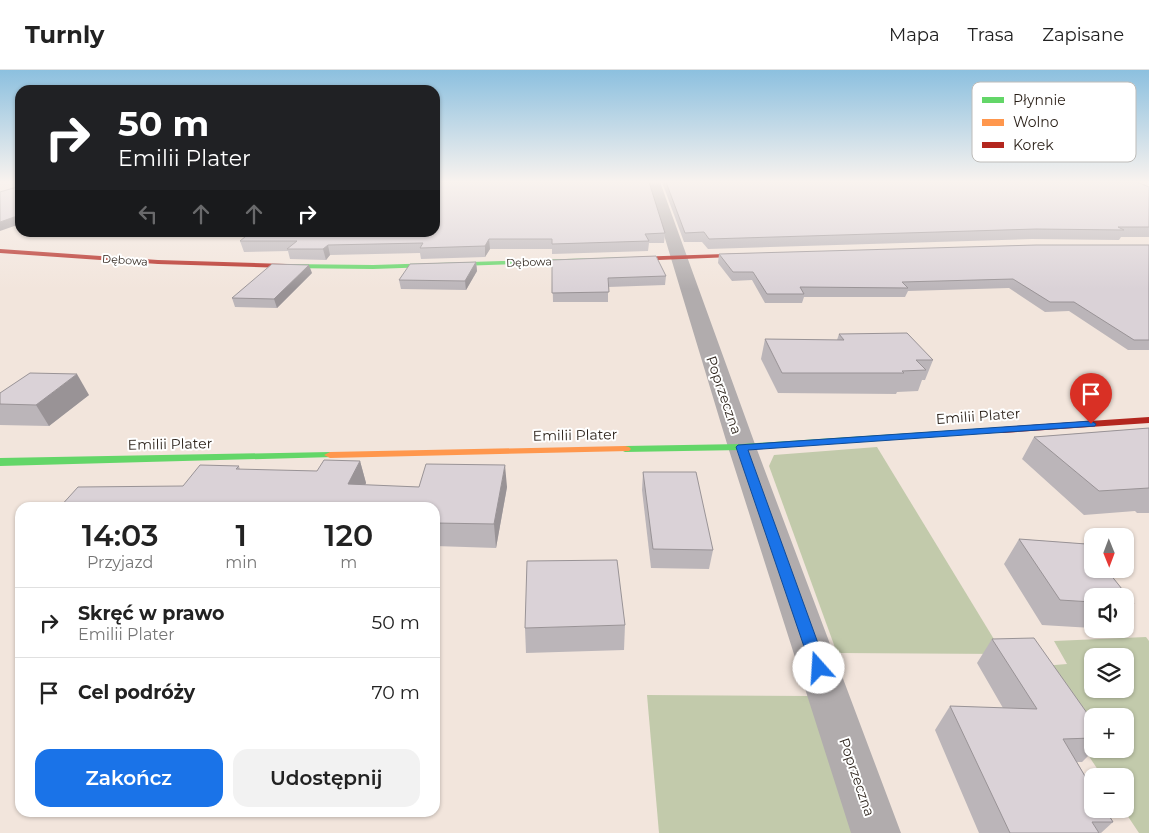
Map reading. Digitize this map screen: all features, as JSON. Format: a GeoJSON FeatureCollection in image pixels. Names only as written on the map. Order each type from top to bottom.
{"type":"FeatureCollection","features":[{"type":"Feature","properties":{"kind":"street","name":"Poprzeczna"},"geometry":{"type":"LineString","coordinates":[[665,218],[677,258],[876,833]]}},
{"type":"Feature","properties":{"kind":"street","name":"Dębowa"},"geometry":{"type":"LineString","coordinates":[[0,250],[158,262],[252,266],[373,266],[765,255]]}},
{"type":"Feature","properties":{"kind":"street","name":"Emilii Plater"},"geometry":{"type":"LineString","coordinates":[[0,462],[742,447],[1149,420]]}},
{"type":"Feature","properties":{"kind":"green space"},"geometry":{"type":"Polygon","coordinates":[[[877,447],[1003,654],[837,653],[769,466],[774,455],[877,447]]]}},
{"type":"Feature","properties":{"kind":"green space"},"geometry":{"type":"Polygon","coordinates":[[[1146,637],[1149,641],[1149,833],[1139,833],[1129,818],[1134,818],[1134,768],[1097,768],[1090,758],[1134,758],[1134,708],[1084,708],[1084,749],[1030,667],[1067,664],[1054,641],[1146,637]]]}},
{"type":"Feature","properties":{"kind":"green space"},"geometry":{"type":"Polygon","coordinates":[[[647,695],[809,696],[854,833],[659,833],[647,695]]]}},
{"type":"Feature","properties":{"kind":"building"},"geometry":{"type":"Polygon","coordinates":[[[0,218],[13,218],[0,222],[0,218]]]}},
{"type":"Feature","properties":{"kind":"building"},"geometry":{"type":"Polygon","coordinates":[[[440,218],[660,218],[665,233],[645,234],[649,241],[552,244],[552,239],[489,239],[485,246],[420,248],[423,243],[328,245],[323,249],[287,249],[297,241],[240,241],[245,237],[440,237],[440,218]]]}},
{"type":"Feature","properties":{"kind":"building"},"geometry":{"type":"Polygon","coordinates":[[[679,218],[1149,218],[1149,227],[1118,227],[1124,230],[1036,229],[709,239],[704,232],[685,233],[679,218]]]}},
{"type":"Feature","properties":{"kind":"building"},"geometry":{"type":"Polygon","coordinates":[[[1036,245],[1149,245],[1149,340],[1134,340],[1074,302],[1050,302],[1013,279],[902,282],[908,288],[800,287],[804,294],[767,294],[753,272],[733,272],[719,254],[1036,245]]]}},
{"type":"Feature","properties":{"kind":"building"},"geometry":{"type":"Polygon","coordinates":[[[656,256],[666,276],[608,278],[609,292],[552,293],[552,260],[656,256]]]}},
{"type":"Feature","properties":{"kind":"building"},"geometry":{"type":"Polygon","coordinates":[[[476,262],[465,281],[399,280],[410,264],[476,262]]]}},
{"type":"Feature","properties":{"kind":"building"},"geometry":{"type":"Polygon","coordinates":[[[272,264],[309,265],[274,299],[232,298],[272,264]]]}},
{"type":"Feature","properties":{"kind":"building"},"geometry":{"type":"Polygon","coordinates":[[[907,333],[933,360],[916,360],[926,370],[902,371],[904,373],[782,373],[765,339],[844,340],[839,334],[907,333]]]}},
{"type":"Feature","properties":{"kind":"building"},"geometry":{"type":"Polygon","coordinates":[[[30,373],[77,374],[36,405],[0,404],[0,393],[30,373]]]}},
{"type":"Feature","properties":{"kind":"building"},"geometry":{"type":"Polygon","coordinates":[[[1149,428],[1149,488],[1099,491],[1034,437],[1149,428]]]}},
{"type":"Feature","properties":{"kind":"building"},"geometry":{"type":"Polygon","coordinates":[[[324,460],[360,461],[348,484],[419,487],[426,464],[505,465],[494,524],[440,523],[440,502],[64,502],[78,487],[183,486],[200,465],[239,466],[236,469],[317,471],[324,460]]]}},
{"type":"Feature","properties":{"kind":"building"},"geometry":{"type":"Polygon","coordinates":[[[643,472],[696,472],[713,550],[653,549],[643,472]]]}},
{"type":"Feature","properties":{"kind":"building"},"geometry":{"type":"Polygon","coordinates":[[[1019,539],[1084,544],[1084,578],[1113,578],[1121,588],[1084,588],[1084,602],[1060,600],[1019,539]]]}},
{"type":"Feature","properties":{"kind":"building"},"geometry":{"type":"Polygon","coordinates":[[[617,560],[625,625],[525,628],[527,561],[617,560]]]}},
{"type":"Feature","properties":{"kind":"building"},"geometry":{"type":"Polygon","coordinates":[[[1034,638],[1084,709],[1084,738],[1063,739],[1084,774],[1084,818],[1111,818],[1113,822],[1092,822],[1099,833],[1010,833],[950,706],[1037,709],[992,639],[1034,638]]]}},
{"type":"Feature","properties":{"kind":"traffic: fast"},"geometry":{"type":"LineString","coordinates":[[286,266],[373,267],[633,259]]}},
{"type":"Feature","properties":{"kind":"traffic: fast"},"geometry":{"type":"LineString","coordinates":[[625,449],[742,447],[1003,430]]}},
{"type":"Feature","properties":{"kind":"traffic: fast"},"geometry":{"type":"LineString","coordinates":[[0,462],[330,455]]}},
{"type":"Feature","properties":{"kind":"traffic: slow"},"geometry":{"type":"LineString","coordinates":[[330,455],[625,449]]}},
{"type":"Feature","properties":{"kind":"traffic: jam"},"geometry":{"type":"LineString","coordinates":[[0,251],[158,262],[286,266]]}},
{"type":"Feature","properties":{"kind":"traffic: jam"},"geometry":{"type":"LineString","coordinates":[[633,259],[755,255]]}},
{"type":"Feature","properties":{"kind":"traffic: jam"},"geometry":{"type":"LineString","coordinates":[[1003,430],[1149,420]]}},
{"type":"Feature","properties":{"kind":"route"},"geometry":{"type":"LineString","coordinates":[[819,668],[742,447],[1091,424]]}}]}
